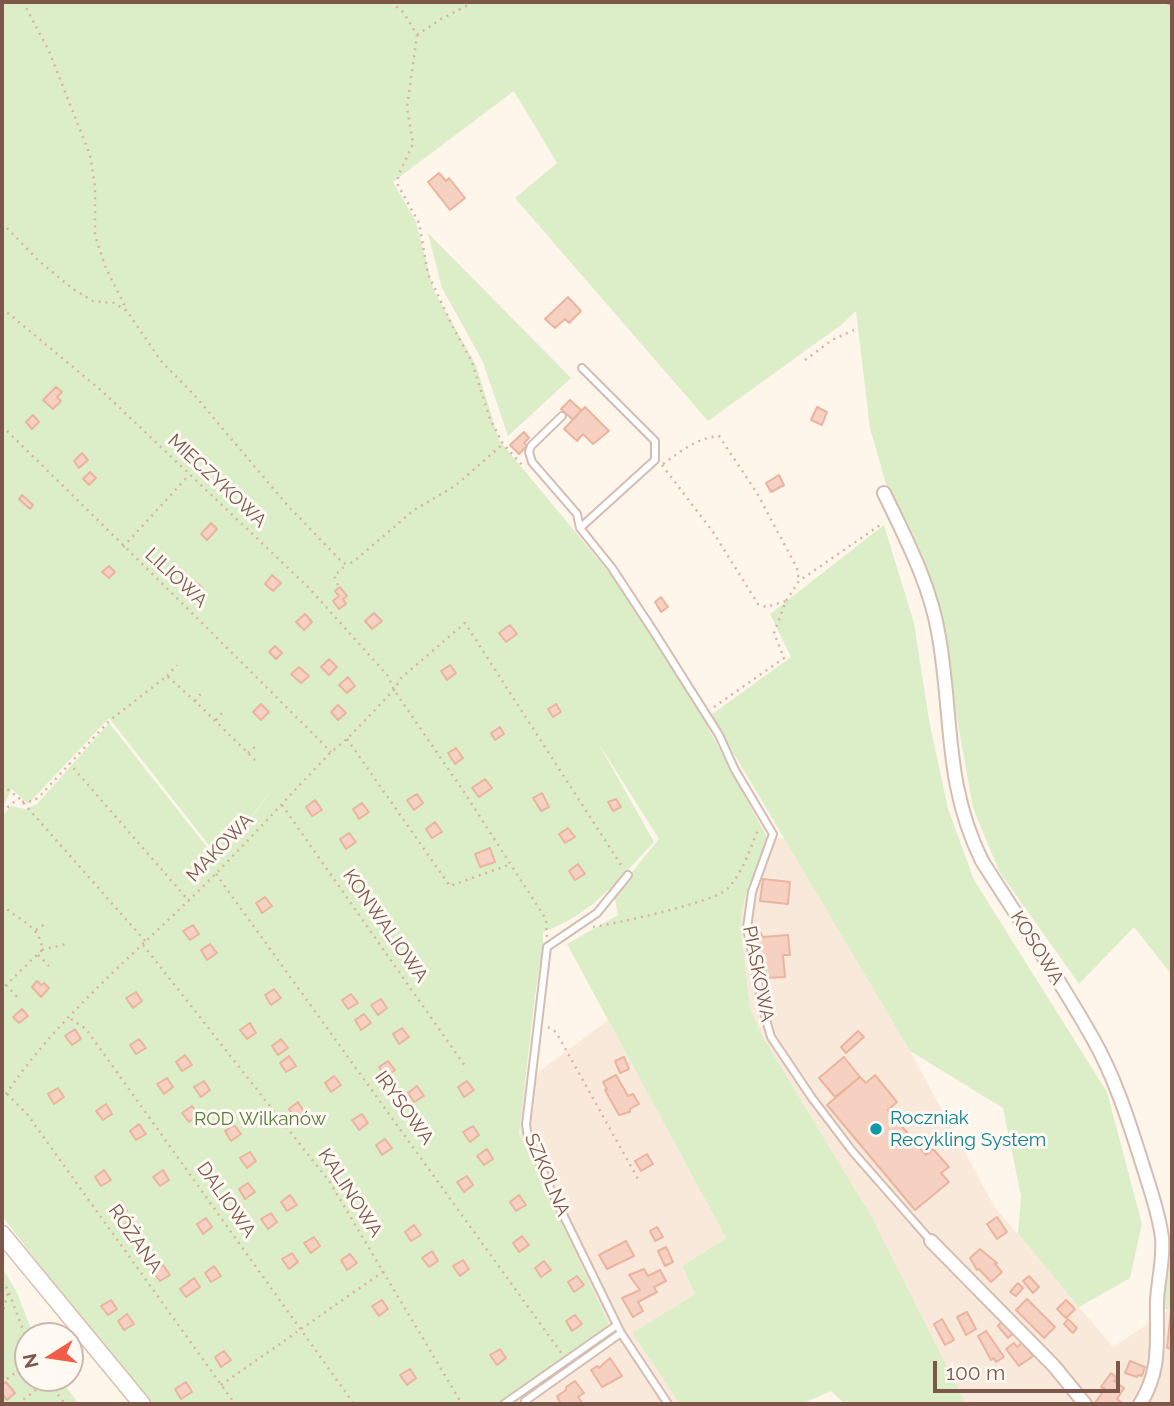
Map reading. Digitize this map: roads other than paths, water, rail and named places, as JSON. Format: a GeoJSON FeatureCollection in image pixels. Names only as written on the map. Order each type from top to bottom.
{"type":"FeatureCollection","features":[{"type":"Feature","properties":{"kind":"main road"},"geometry":{"type":"LineString","coordinates":[[2,1234],[142,1404]]}},
{"type":"Feature","properties":{"kind":"street","name":"KOSOWA"},"geometry":{"type":"LineString","coordinates":[[884,493],[909,545],[935,615],[944,665],[953,768],[959,802],[970,838],[1093,1038],[1129,1121],[1160,1224],[1163,1254],[1157,1304],[1159,1340],[1155,1367],[1140,1404]]}},
{"type":"Feature","properties":{"kind":"street","name":"PIASKOWA"},"geometry":{"type":"LineString","coordinates":[[931,1241],[1054,1366],[1085,1404]]}},
{"type":"Feature","properties":{"kind":"lane"},"geometry":{"type":"LineString","coordinates":[[580,528],[655,460],[655,441],[582,368]]}},
{"type":"Feature","properties":{"kind":"lane","name":"PIASKOWA"},"geometry":{"type":"LineString","coordinates":[[562,416],[531,446],[529,452],[532,462],[578,514],[580,528],[612,568],[719,735],[735,770],[773,834],[752,892],[747,928],[771,1037],[853,1152],[931,1241]]}},
{"type":"Feature","properties":{"kind":"lane","name":"SZKOLNA"},"geometry":{"type":"LineString","coordinates":[[628,875],[597,913],[547,947],[526,1125],[528,1137],[551,1190],[621,1333],[668,1404]]}},
{"type":"Feature","properties":{"kind":"lane"},"geometry":{"type":"LineString","coordinates":[[504,1404],[617,1325]]}},
{"type":"Feature","properties":{"kind":"lane"},"geometry":{"type":"LineString","coordinates":[[525,1401],[621,1333]]}},
{"type":"Feature","properties":{"kind":"place","name":"Roczniak Recykling System"},"geometry":{"type":"Point","coordinates":[876,1129]}},
{"type":"Feature","properties":{"kind":"park label","name":"ROD Wilkanów"},"geometry":{"type":"Point","coordinates":[260,1119]}}]}
